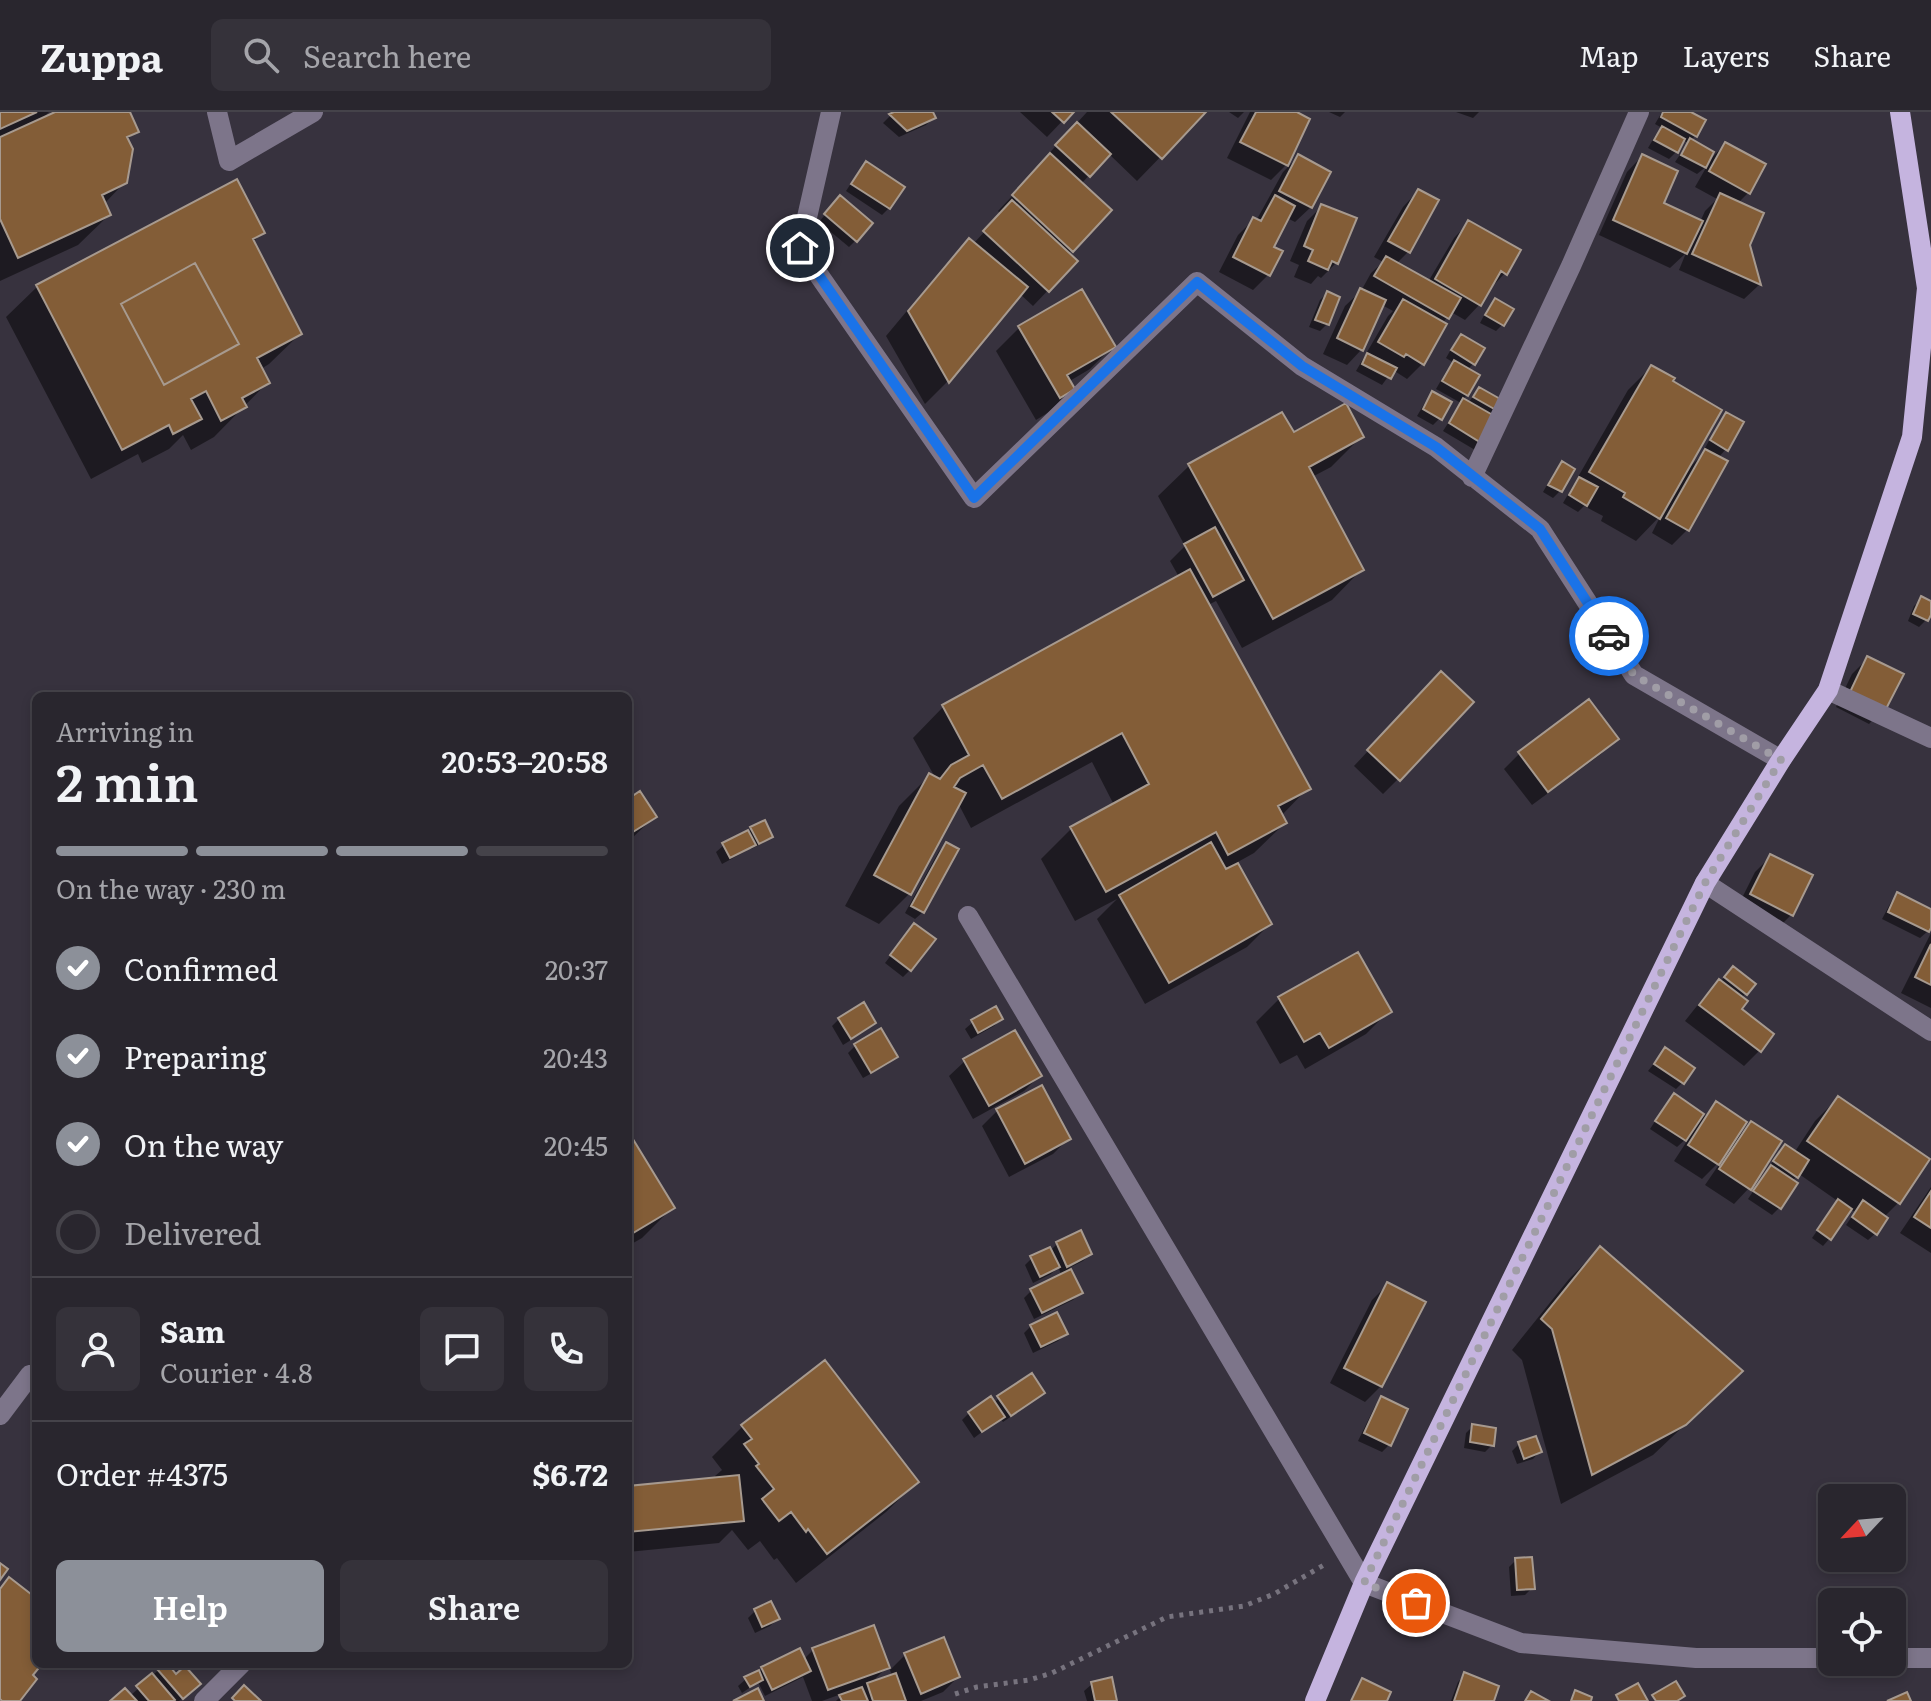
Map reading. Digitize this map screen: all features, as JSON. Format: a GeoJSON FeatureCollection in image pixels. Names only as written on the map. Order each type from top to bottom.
{"type":"FeatureCollection","features":[{"type":"Feature","properties":{"kind":"main road"},"geometry":{"type":"LineString","coordinates":[[1315,1701],[1364,1583],[1705,883],[1828,690],[1912,437],[1927,288],[1900,112]]}},
{"type":"Feature","properties":{"kind":"street"},"geometry":{"type":"LineString","coordinates":[[217,112],[229,161],[313,112]]}},
{"type":"Feature","properties":{"kind":"street"},"geometry":{"type":"LineString","coordinates":[[831,112],[800,248],[974,498],[1197,282],[1302,366],[1436,447],[1540,529],[1634,675],[1781,760]]}},
{"type":"Feature","properties":{"kind":"street"},"geometry":{"type":"LineString","coordinates":[[1472,477],[1639,112]]}},
{"type":"Feature","properties":{"kind":"street"},"geometry":{"type":"LineString","coordinates":[[1828,690],[1931,738]]}},
{"type":"Feature","properties":{"kind":"street"},"geometry":{"type":"LineString","coordinates":[[1705,883],[1931,1031]]}},
{"type":"Feature","properties":{"kind":"street"},"geometry":{"type":"LineString","coordinates":[[968,916],[1364,1583],[1521,1643],[1696,1658],[1818,1658]]}},
{"type":"Feature","properties":{"kind":"street"},"geometry":{"type":"LineString","coordinates":[[0,1415],[30,1375]]}},
{"type":"Feature","properties":{"kind":"street"},"geometry":{"type":"LineString","coordinates":[[1906,1658],[1931,1658]]}},
{"type":"Feature","properties":{"kind":"street"},"geometry":{"type":"LineString","coordinates":[[204,1701],[237,1668]]}},
{"type":"Feature","properties":{"kind":"path"},"geometry":{"type":"LineString","coordinates":[[955,1694],[1052,1673],[1167,1617],[1244,1606],[1274,1594],[1346,1551]]}},
{"type":"Feature","properties":{"kind":"building"},"geometry":{"type":"Polygon","coordinates":[[[0,112],[37,112],[0,129],[0,112]]]}},
{"type":"Feature","properties":{"kind":"building"},"geometry":{"type":"Polygon","coordinates":[[[55,112],[130,112],[139,132],[127,137],[133,149],[127,183],[102,195],[111,215],[18,258],[0,219],[0,137],[55,112]]]}},
{"type":"Feature","properties":{"kind":"building"},"geometry":{"type":"Polygon","coordinates":[[[933,112],[936,118],[907,131],[889,114],[933,112]]]}},
{"type":"Feature","properties":{"kind":"building"},"geometry":{"type":"Polygon","coordinates":[[[1052,112],[1074,112],[1064,123],[1052,112]]]}},
{"type":"Feature","properties":{"kind":"building"},"geometry":{"type":"Polygon","coordinates":[[[1111,112],[1206,112],[1162,159],[1111,112]]]}},
{"type":"Feature","properties":{"kind":"building"},"geometry":{"type":"Polygon","coordinates":[[[1256,112],[1297,112],[1310,119],[1288,166],[1240,142],[1256,112]]]}},
{"type":"Feature","properties":{"kind":"building"},"geometry":{"type":"Polygon","coordinates":[[[1663,112],[1691,112],[1706,120],[1697,137],[1661,117],[1663,112]]]}},
{"type":"Feature","properties":{"kind":"building"},"geometry":{"type":"Polygon","coordinates":[[[1077,122],[1111,154],[1090,177],[1055,145],[1077,122]]]}},
{"type":"Feature","properties":{"kind":"building"},"geometry":{"type":"Polygon","coordinates":[[[1662,126],[1685,139],[1678,153],[1654,140],[1662,126]]]}},
{"type":"Feature","properties":{"kind":"building"},"geometry":{"type":"Polygon","coordinates":[[[1690,138],[1714,152],[1706,168],[1681,155],[1690,138]]]}},
{"type":"Feature","properties":{"kind":"building"},"geometry":{"type":"Polygon","coordinates":[[[1725,142],[1766,164],[1750,194],[1709,171],[1725,142]]]}},
{"type":"Feature","properties":{"kind":"building"},"geometry":{"type":"Polygon","coordinates":[[[1050,153],[1112,210],[1073,252],[1012,195],[1050,153]]]}},
{"type":"Feature","properties":{"kind":"building"},"geometry":{"type":"Polygon","coordinates":[[[1298,154],[1331,172],[1312,208],[1279,191],[1298,154]]]}},
{"type":"Feature","properties":{"kind":"building"},"geometry":{"type":"Polygon","coordinates":[[[1642,154],[1678,171],[1664,203],[1703,221],[1687,254],[1613,220],[1642,154]]]}},
{"type":"Feature","properties":{"kind":"building"},"geometry":{"type":"Polygon","coordinates":[[[866,161],[905,187],[890,209],[851,184],[866,161]]]}},
{"type":"Feature","properties":{"kind":"building"},"geometry":{"type":"Polygon","coordinates":[[[237,179],[265,233],[253,239],[302,334],[257,358],[270,383],[242,398],[247,407],[221,421],[206,391],[191,399],[202,419],[173,434],[169,425],[122,450],[36,285],[237,179]],[[195,263],[121,304],[164,385],[239,344],[195,263]]]}},
{"type":"Feature","properties":{"kind":"building"},"geometry":{"type":"Polygon","coordinates":[[[1418,189],[1439,200],[1410,253],[1388,241],[1418,189]]]}},
{"type":"Feature","properties":{"kind":"building"},"geometry":{"type":"Polygon","coordinates":[[[1720,193],[1764,213],[1750,245],[1761,285],[1692,254],[1720,193]]]}},
{"type":"Feature","properties":{"kind":"building"},"geometry":{"type":"Polygon","coordinates":[[[840,195],[873,223],[857,242],[824,214],[840,195]]]}},
{"type":"Feature","properties":{"kind":"building"},"geometry":{"type":"Polygon","coordinates":[[[1275,195],[1295,206],[1274,247],[1283,251],[1270,276],[1233,257],[1253,217],[1261,221],[1275,195]]]}},
{"type":"Feature","properties":{"kind":"building"},"geometry":{"type":"Polygon","coordinates":[[[1012,200],[1078,261],[1049,292],[983,231],[1012,200]]]}},
{"type":"Feature","properties":{"kind":"building"},"geometry":{"type":"Polygon","coordinates":[[[1321,204],[1357,218],[1338,264],[1332,261],[1328,270],[1308,261],[1313,250],[1304,246],[1321,204]]]}},
{"type":"Feature","properties":{"kind":"building"},"geometry":{"type":"Polygon","coordinates":[[[1468,220],[1521,250],[1507,275],[1501,271],[1481,306],[1435,279],[1468,220]]]}},
{"type":"Feature","properties":{"kind":"building"},"geometry":{"type":"Polygon","coordinates":[[[969,238],[1028,287],[949,383],[908,311],[969,238]]]}},
{"type":"Feature","properties":{"kind":"building"},"geometry":{"type":"Polygon","coordinates":[[[1386,256],[1461,298],[1449,319],[1374,276],[1386,256]]]}},
{"type":"Feature","properties":{"kind":"building"},"geometry":{"type":"Polygon","coordinates":[[[195,263],[239,344],[164,385],[121,304],[195,263]]]}},
{"type":"Feature","properties":{"kind":"building"},"geometry":{"type":"Polygon","coordinates":[[[1360,288],[1386,300],[1363,351],[1337,338],[1360,288]]]}},
{"type":"Feature","properties":{"kind":"building"},"geometry":{"type":"Polygon","coordinates":[[[1082,289],[1116,347],[1067,375],[1075,389],[1060,398],[1018,326],[1082,289]]]}},
{"type":"Feature","properties":{"kind":"building"},"geometry":{"type":"Polygon","coordinates":[[[1327,291],[1340,297],[1329,325],[1315,320],[1327,291]]]}},
{"type":"Feature","properties":{"kind":"building"},"geometry":{"type":"Polygon","coordinates":[[[1495,298],[1514,309],[1504,326],[1485,315],[1495,298]]]}},
{"type":"Feature","properties":{"kind":"building"},"geometry":{"type":"Polygon","coordinates":[[[1403,299],[1447,324],[1424,365],[1378,342],[1403,299]]]}},
{"type":"Feature","properties":{"kind":"building"},"geometry":{"type":"Polygon","coordinates":[[[1461,334],[1485,348],[1475,365],[1451,350],[1461,334]]]}},
{"type":"Feature","properties":{"kind":"building"},"geometry":{"type":"Polygon","coordinates":[[[1367,353],[1397,368],[1391,379],[1362,364],[1367,353]]]}},
{"type":"Feature","properties":{"kind":"building"},"geometry":{"type":"Polygon","coordinates":[[[1454,360],[1480,375],[1468,396],[1442,381],[1454,360]]]}},
{"type":"Feature","properties":{"kind":"building"},"geometry":{"type":"Polygon","coordinates":[[[1651,365],[1722,410],[1660,519],[1589,472],[1651,365]]]}},
{"type":"Feature","properties":{"kind":"building"},"geometry":{"type":"Polygon","coordinates":[[[1479,387],[1502,400],[1496,410],[1473,397],[1479,387]]]}},
{"type":"Feature","properties":{"kind":"building"},"geometry":{"type":"Polygon","coordinates":[[[1432,391],[1452,402],[1442,420],[1423,409],[1432,391]]]}},
{"type":"Feature","properties":{"kind":"building"},"geometry":{"type":"Polygon","coordinates":[[[1463,398],[1498,418],[1483,444],[1449,423],[1463,398]]]}},
{"type":"Feature","properties":{"kind":"building"},"geometry":{"type":"Polygon","coordinates":[[[1346,403],[1364,437],[1309,467],[1364,570],[1273,619],[1188,464],[1282,412],[1294,432],[1346,403]]]}},
{"type":"Feature","properties":{"kind":"building"},"geometry":{"type":"Polygon","coordinates":[[[1726,412],[1744,422],[1728,451],[1710,440],[1726,412]]]}},
{"type":"Feature","properties":{"kind":"building"},"geometry":{"type":"Polygon","coordinates":[[[1705,449],[1728,461],[1689,531],[1666,518],[1705,449]]]}},
{"type":"Feature","properties":{"kind":"building"},"geometry":{"type":"Polygon","coordinates":[[[1562,461],[1575,469],[1562,492],[1548,485],[1562,461]]]}},
{"type":"Feature","properties":{"kind":"building"},"geometry":{"type":"Polygon","coordinates":[[[1579,477],[1598,487],[1587,506],[1569,495],[1579,477]]]}},
{"type":"Feature","properties":{"kind":"building"},"geometry":{"type":"Polygon","coordinates":[[[1215,527],[1244,580],[1213,597],[1184,544],[1215,527]]]}},
{"type":"Feature","properties":{"kind":"building"},"geometry":{"type":"Polygon","coordinates":[[[1190,569],[1311,789],[1278,806],[1287,823],[1228,855],[1216,832],[1106,892],[1070,827],[1149,784],[1122,733],[1002,799],[983,765],[960,778],[954,787],[966,793],[911,895],[874,875],[929,773],[940,779],[951,765],[969,755],[942,705],[1190,569]]]}},
{"type":"Feature","properties":{"kind":"building"},"geometry":{"type":"Polygon","coordinates":[[[1921,596],[1931,601],[1928,621],[1913,614],[1921,596]]]}},
{"type":"Feature","properties":{"kind":"building"},"geometry":{"type":"Polygon","coordinates":[[[1867,656],[1904,674],[1886,709],[1850,692],[1867,656]]]}},
{"type":"Feature","properties":{"kind":"building"},"geometry":{"type":"Polygon","coordinates":[[[1441,671],[1474,702],[1400,781],[1367,750],[1441,671]]]}},
{"type":"Feature","properties":{"kind":"building"},"geometry":{"type":"Polygon","coordinates":[[[1589,699],[1619,739],[1548,792],[1518,752],[1589,699]]]}},
{"type":"Feature","properties":{"kind":"building"},"geometry":{"type":"Polygon","coordinates":[[[640,791],[657,817],[632,833],[632,796],[640,791]]]}},
{"type":"Feature","properties":{"kind":"building"},"geometry":{"type":"Polygon","coordinates":[[[765,820],[773,837],[759,844],[750,827],[765,820]]]}},
{"type":"Feature","properties":{"kind":"building"},"geometry":{"type":"Polygon","coordinates":[[[748,830],[756,845],[730,858],[722,843],[748,830]]]}},
{"type":"Feature","properties":{"kind":"building"},"geometry":{"type":"Polygon","coordinates":[[[946,842],[959,849],[924,913],[911,906],[946,842]]]}},
{"type":"Feature","properties":{"kind":"building"},"geometry":{"type":"Polygon","coordinates":[[[1211,842],[1226,869],[1238,863],[1272,924],[1169,983],[1119,895],[1211,842]]]}},
{"type":"Feature","properties":{"kind":"building"},"geometry":{"type":"Polygon","coordinates":[[[1770,854],[1813,875],[1793,916],[1750,894],[1770,854]]]}},
{"type":"Feature","properties":{"kind":"building"},"geometry":{"type":"Polygon","coordinates":[[[1897,892],[1931,909],[1929,932],[1888,912],[1897,892]]]}},
{"type":"Feature","properties":{"kind":"building"},"geometry":{"type":"Polygon","coordinates":[[[914,923],[936,939],[911,971],[890,955],[914,923]]]}},
{"type":"Feature","properties":{"kind":"building"},"geometry":{"type":"Polygon","coordinates":[[[1931,944],[1931,985],[1915,977],[1931,944]]]}},
{"type":"Feature","properties":{"kind":"building"},"geometry":{"type":"Polygon","coordinates":[[[1358,952],[1392,1012],[1329,1048],[1320,1033],[1304,1042],[1278,997],[1358,952]]]}},
{"type":"Feature","properties":{"kind":"building"},"geometry":{"type":"Polygon","coordinates":[[[1733,966],[1756,984],[1747,995],[1724,977],[1733,966]]]}},
{"type":"Feature","properties":{"kind":"building"},"geometry":{"type":"Polygon","coordinates":[[[1719,979],[1748,1001],[1742,1009],[1774,1034],[1761,1052],[1699,1005],[1719,979]]]}},
{"type":"Feature","properties":{"kind":"building"},"geometry":{"type":"Polygon","coordinates":[[[864,1002],[876,1023],[851,1039],[838,1018],[864,1002]]]}},
{"type":"Feature","properties":{"kind":"building"},"geometry":{"type":"Polygon","coordinates":[[[996,1006],[1003,1019],[978,1033],[971,1020],[996,1006]]]}},
{"type":"Feature","properties":{"kind":"building"},"geometry":{"type":"Polygon","coordinates":[[[881,1028],[898,1057],[871,1073],[854,1044],[881,1028]]]}},
{"type":"Feature","properties":{"kind":"building"},"geometry":{"type":"Polygon","coordinates":[[[1015,1030],[1042,1076],[989,1106],[963,1059],[1015,1030]]]}},
{"type":"Feature","properties":{"kind":"building"},"geometry":{"type":"Polygon","coordinates":[[[1665,1047],[1695,1068],[1684,1084],[1654,1064],[1665,1047]]]}},
{"type":"Feature","properties":{"kind":"building"},"geometry":{"type":"Polygon","coordinates":[[[1042,1085],[1071,1139],[1025,1164],[996,1109],[1042,1085]]]}},
{"type":"Feature","properties":{"kind":"building"},"geometry":{"type":"Polygon","coordinates":[[[1674,1093],[1704,1114],[1686,1141],[1655,1121],[1674,1093]]]}},
{"type":"Feature","properties":{"kind":"building"},"geometry":{"type":"Polygon","coordinates":[[[1838,1096],[1930,1159],[1900,1204],[1807,1141],[1838,1096]]]}},
{"type":"Feature","properties":{"kind":"building"},"geometry":{"type":"Polygon","coordinates":[[[1716,1101],[1747,1122],[1719,1165],[1688,1145],[1716,1101]]]}},
{"type":"Feature","properties":{"kind":"building"},"geometry":{"type":"Polygon","coordinates":[[[1751,1121],[1782,1141],[1751,1190],[1719,1169],[1751,1121]]]}},
{"type":"Feature","properties":{"kind":"building"},"geometry":{"type":"Polygon","coordinates":[[[632,1138],[675,1208],[632,1234],[632,1138]]]}},
{"type":"Feature","properties":{"kind":"building"},"geometry":{"type":"Polygon","coordinates":[[[1785,1144],[1809,1160],[1798,1178],[1773,1161],[1785,1144]]]}},
{"type":"Feature","properties":{"kind":"building"},"geometry":{"type":"Polygon","coordinates":[[[1771,1165],[1798,1183],[1781,1209],[1753,1191],[1771,1165]]]}},
{"type":"Feature","properties":{"kind":"building"},"geometry":{"type":"Polygon","coordinates":[[[1931,1191],[1931,1228],[1914,1217],[1931,1191]]]}},
{"type":"Feature","properties":{"kind":"building"},"geometry":{"type":"Polygon","coordinates":[[[1838,1199],[1852,1209],[1831,1240],[1817,1230],[1838,1199]]]}},
{"type":"Feature","properties":{"kind":"building"},"geometry":{"type":"Polygon","coordinates":[[[1863,1200],[1888,1218],[1877,1235],[1852,1217],[1863,1200]]]}},
{"type":"Feature","properties":{"kind":"building"},"geometry":{"type":"Polygon","coordinates":[[[1081,1230],[1092,1254],[1067,1267],[1056,1242],[1081,1230]]]}},
{"type":"Feature","properties":{"kind":"building"},"geometry":{"type":"Polygon","coordinates":[[[1600,1246],[1743,1371],[1686,1425],[1592,1475],[1552,1329],[1541,1319],[1600,1246]]]}},
{"type":"Feature","properties":{"kind":"building"},"geometry":{"type":"Polygon","coordinates":[[[1050,1247],[1060,1267],[1040,1277],[1030,1256],[1050,1247]]]}},
{"type":"Feature","properties":{"kind":"building"},"geometry":{"type":"Polygon","coordinates":[[[1071,1269],[1083,1293],[1042,1313],[1030,1289],[1071,1269]]]}},
{"type":"Feature","properties":{"kind":"building"},"geometry":{"type":"Polygon","coordinates":[[[1387,1282],[1426,1302],[1382,1387],[1344,1368],[1387,1282]]]}},
{"type":"Feature","properties":{"kind":"building"},"geometry":{"type":"Polygon","coordinates":[[[1057,1312],[1068,1334],[1041,1347],[1030,1325],[1057,1312]]]}},
{"type":"Feature","properties":{"kind":"building"},"geometry":{"type":"Polygon","coordinates":[[[825,1360],[919,1482],[827,1554],[791,1512],[779,1521],[762,1499],[774,1489],[744,1444],[752,1439],[741,1425],[825,1360]]]}},
{"type":"Feature","properties":{"kind":"building"},"geometry":{"type":"Polygon","coordinates":[[[1032,1373],[1045,1393],[1011,1416],[997,1396],[1032,1373]]]}},
{"type":"Feature","properties":{"kind":"building"},"geometry":{"type":"Polygon","coordinates":[[[991,1396],[1005,1417],[982,1432],[968,1412],[991,1396]]]}},
{"type":"Feature","properties":{"kind":"building"},"geometry":{"type":"Polygon","coordinates":[[[1381,1396],[1408,1409],[1391,1446],[1364,1433],[1381,1396]]]}},
{"type":"Feature","properties":{"kind":"building"},"geometry":{"type":"Polygon","coordinates":[[[1472,1424],[1496,1428],[1494,1446],[1470,1442],[1472,1424]]]}},
{"type":"Feature","properties":{"kind":"building"},"geometry":{"type":"Polygon","coordinates":[[[1536,1436],[1542,1452],[1524,1459],[1518,1442],[1536,1436]]]}},
{"type":"Feature","properties":{"kind":"building"},"geometry":{"type":"Polygon","coordinates":[[[739,1475],[744,1521],[632,1532],[632,1486],[739,1475]]]}},
{"type":"Feature","properties":{"kind":"building"},"geometry":{"type":"Polygon","coordinates":[[[1532,1557],[1535,1589],[1517,1590],[1515,1558],[1532,1557]]]}},
{"type":"Feature","properties":{"kind":"building"},"geometry":{"type":"Polygon","coordinates":[[[0,1563],[8,1569],[0,1580],[0,1563]]]}},
{"type":"Feature","properties":{"kind":"building"},"geometry":{"type":"Polygon","coordinates":[[[9,1577],[32,1595],[32,1668],[39,1668],[33,1675],[37,1679],[20,1701],[0,1699],[0,1589],[9,1577]]]}},
{"type":"Feature","properties":{"kind":"building"},"geometry":{"type":"Polygon","coordinates":[[[771,1601],[780,1619],[762,1627],[754,1609],[771,1601]]]}},
{"type":"Feature","properties":{"kind":"building"},"geometry":{"type":"Polygon","coordinates":[[[874,1625],[890,1668],[828,1690],[812,1648],[874,1625]]]}},
{"type":"Feature","properties":{"kind":"building"},"geometry":{"type":"Polygon","coordinates":[[[944,1637],[960,1677],[921,1694],[904,1653],[944,1637]]]}},
{"type":"Feature","properties":{"kind":"building"},"geometry":{"type":"Polygon","coordinates":[[[800,1648],[811,1671],[772,1690],[761,1667],[800,1648]]]}},
{"type":"Feature","properties":{"kind":"building"},"geometry":{"type":"Polygon","coordinates":[[[171,1668],[176,1674],[187,1668],[201,1684],[183,1699],[157,1669],[171,1668]]]}},
{"type":"Feature","properties":{"kind":"building"},"geometry":{"type":"Polygon","coordinates":[[[759,1670],[763,1680],[750,1687],[744,1677],[759,1670]]]}},
{"type":"Feature","properties":{"kind":"building"},"geometry":{"type":"Polygon","coordinates":[[[1464,1672],[1499,1686],[1494,1701],[1454,1701],[1464,1672]]]}},
{"type":"Feature","properties":{"kind":"building"},"geometry":{"type":"Polygon","coordinates":[[[152,1673],[174,1701],[149,1701],[136,1686],[152,1673]]]}},
{"type":"Feature","properties":{"kind":"building"},"geometry":{"type":"Polygon","coordinates":[[[896,1673],[906,1701],[873,1701],[867,1683],[896,1673]]]}},
{"type":"Feature","properties":{"kind":"building"},"geometry":{"type":"Polygon","coordinates":[[[1112,1677],[1117,1701],[1095,1701],[1091,1682],[1112,1677]]]}},
{"type":"Feature","properties":{"kind":"building"},"geometry":{"type":"Polygon","coordinates":[[[1362,1678],[1391,1692],[1387,1701],[1351,1701],[1362,1678]]]}},
{"type":"Feature","properties":{"kind":"building"},"geometry":{"type":"Polygon","coordinates":[[[1676,1681],[1685,1696],[1677,1701],[1656,1701],[1652,1695],[1676,1681]]]}},
{"type":"Feature","properties":{"kind":"building"},"geometry":{"type":"Polygon","coordinates":[[[1638,1683],[1648,1701],[1619,1701],[1616,1695],[1638,1683]]]}},
{"type":"Feature","properties":{"kind":"building"},"geometry":{"type":"Polygon","coordinates":[[[244,1685],[261,1701],[235,1701],[232,1698],[244,1685]]]}},
{"type":"Feature","properties":{"kind":"building"},"geometry":{"type":"Polygon","coordinates":[[[862,1687],[868,1701],[842,1701],[839,1695],[862,1687]]]}},
{"type":"Feature","properties":{"kind":"building"},"geometry":{"type":"Polygon","coordinates":[[[125,1688],[137,1701],[110,1701],[125,1688]]]}},
{"type":"Feature","properties":{"kind":"building"},"geometry":{"type":"Polygon","coordinates":[[[758,1688],[764,1701],[733,1701],[758,1688]]]}},
{"type":"Feature","properties":{"kind":"building"},"geometry":{"type":"Polygon","coordinates":[[[1575,1690],[1592,1697],[1591,1701],[1571,1701],[1575,1690]]]}},
{"type":"Feature","properties":{"kind":"building"},"geometry":{"type":"Polygon","coordinates":[[[1531,1691],[1549,1701],[1525,1701],[1531,1691]]]}},
{"type":"Feature","properties":{"kind":"building"},"geometry":{"type":"Polygon","coordinates":[[[1907,1692],[1911,1701],[1887,1701],[1907,1692]]]}},
{"type":"Feature","properties":{"kind":"way so far"},"geometry":{"type":"LineString","coordinates":[[1416,1603],[1364,1583],[1705,883],[1781,760],[1634,675],[1609,636]]}},
{"type":"Feature","properties":{"kind":"route"},"geometry":{"type":"LineString","coordinates":[[800,248],[974,498],[1197,282],[1302,366],[1436,447],[1540,529],[1609,636]]}}]}
